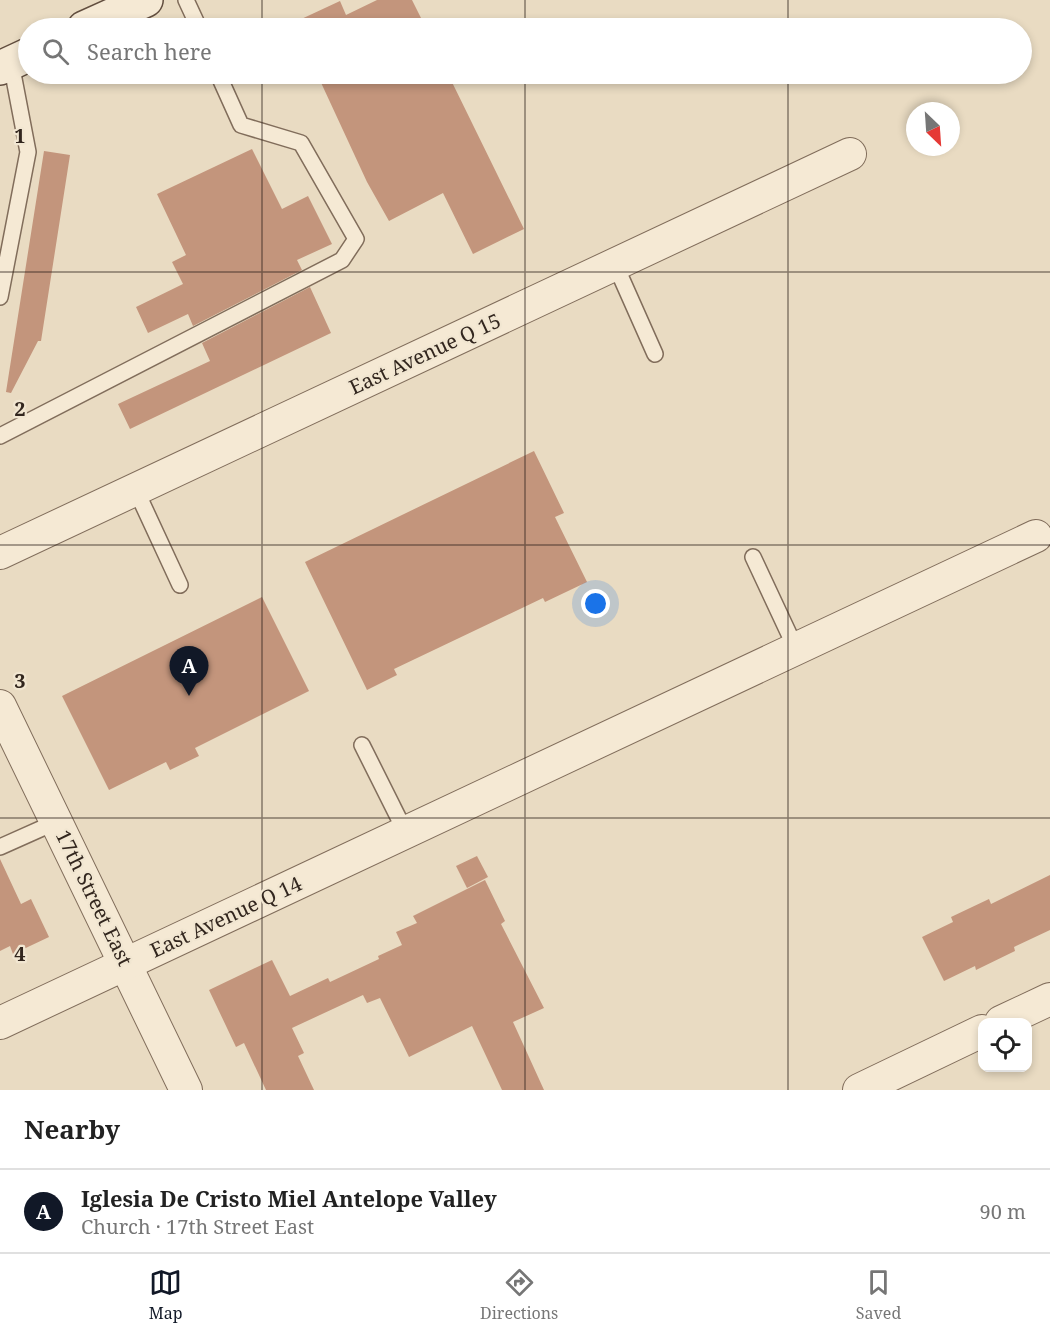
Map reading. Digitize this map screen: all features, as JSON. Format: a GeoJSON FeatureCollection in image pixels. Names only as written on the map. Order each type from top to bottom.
{"type":"FeatureCollection","features":[{"type":"Feature","properties":{"kind":"main road"},"geometry":{"type":"LineString","coordinates":[[106,18],[146,0]]}},
{"type":"Feature","properties":{"kind":"street","name":"East Avenue Q 15"},"geometry":{"type":"LineString","coordinates":[[0,553],[850,153]]}},
{"type":"Feature","properties":{"kind":"street","name":"East Avenue Q 14"},"geometry":{"type":"LineString","coordinates":[[0,1023],[1036,536]]}},
{"type":"Feature","properties":{"kind":"street","name":"17th Street East"},"geometry":{"type":"LineString","coordinates":[[0,706],[186,1090]]}},
{"type":"Feature","properties":{"kind":"street"},"geometry":{"type":"LineString","coordinates":[[1011,1018],[1050,999]]}},
{"type":"Feature","properties":{"kind":"street"},"geometry":{"type":"LineString","coordinates":[[859,1090],[904,1080],[978,1034]]}},
{"type":"Feature","properties":{"kind":"lane"},"geometry":{"type":"LineString","coordinates":[[186,0],[194,18]]}},
{"type":"Feature","properties":{"kind":"lane"},"geometry":{"type":"LineString","coordinates":[[0,297],[28,152],[13,62]]}},
{"type":"Feature","properties":{"kind":"lane"},"geometry":{"type":"LineString","coordinates":[[0,436],[342,260],[356,239],[301,142],[241,125],[223,84]]}},
{"type":"Feature","properties":{"kind":"lane"},"geometry":{"type":"LineString","coordinates":[[615,264],[656,354]]}},
{"type":"Feature","properties":{"kind":"lane"},"geometry":{"type":"LineString","coordinates":[[136,490],[180,585]]}},
{"type":"Feature","properties":{"kind":"lane"},"geometry":{"type":"LineString","coordinates":[[753,557],[796,649]]}},
{"type":"Feature","properties":{"kind":"lane"},"geometry":{"type":"LineString","coordinates":[[362,745],[406,833]]}},
{"type":"Feature","properties":{"kind":"lane"},"geometry":{"type":"LineString","coordinates":[[0,847],[56,822]]}},
{"type":"Feature","properties":{"kind":"building"},"geometry":{"type":"Polygon","coordinates":[[[377,0],[412,0],[421,18],[303,18],[340,1],[346,15],[377,0]]]}},
{"type":"Feature","properties":{"kind":"building"},"geometry":{"type":"Polygon","coordinates":[[[322,84],[453,84],[524,229],[473,254],[443,193],[389,221],[367,182],[322,84]]]}},
{"type":"Feature","properties":{"kind":"building"},"geometry":{"type":"Polygon","coordinates":[[[252,149],[282,209],[308,196],[332,244],[297,260],[302,270],[193,326],[188,314],[148,333],[136,307],[183,284],[172,262],[186,255],[157,194],[252,149]]]}},
{"type":"Feature","properties":{"kind":"building"},"geometry":{"type":"Polygon","coordinates":[[[44,151],[70,155],[41,341],[38,341],[11,393],[6,392],[44,151]]]}},
{"type":"Feature","properties":{"kind":"building"},"geometry":{"type":"Polygon","coordinates":[[[310,287],[331,333],[130,429],[118,404],[210,361],[202,343],[310,287]]]}},
{"type":"Feature","properties":{"kind":"building"},"geometry":{"type":"Polygon","coordinates":[[[534,451],[564,513],[555,517],[587,582],[545,602],[543,598],[394,669],[397,675],[367,690],[305,562],[534,451]]]}},
{"type":"Feature","properties":{"kind":"building"},"geometry":{"type":"Polygon","coordinates":[[[262,597],[309,691],[195,748],[199,756],[170,770],[166,762],[109,790],[62,696],[262,597]]]}},
{"type":"Feature","properties":{"kind":"building"},"geometry":{"type":"Polygon","coordinates":[[[477,856],[488,877],[467,888],[456,866],[477,856]]]}},
{"type":"Feature","properties":{"kind":"building"},"geometry":{"type":"Polygon","coordinates":[[[0,859],[21,904],[31,899],[49,937],[13,954],[10,946],[0,951],[0,859]]]}},
{"type":"Feature","properties":{"kind":"building"},"geometry":{"type":"Polygon","coordinates":[[[1050,875],[1050,930],[1014,947],[1015,951],[976,970],[975,966],[944,981],[922,937],[953,922],[951,917],[989,899],[991,904],[1050,875]]]}},
{"type":"Feature","properties":{"kind":"building"},"geometry":{"type":"Polygon","coordinates":[[[485,880],[505,921],[501,924],[544,1008],[513,1022],[544,1090],[502,1090],[472,1026],[409,1057],[380,998],[367,1003],[363,995],[292,1028],[304,1053],[298,1056],[314,1090],[266,1090],[244,1043],[236,1047],[209,990],[272,960],[290,996],[328,978],[330,982],[379,959],[378,956],[402,945],[396,932],[417,923],[413,916],[485,880]]]}},
{"type":"Feature","properties":{"kind":"place","name":"Iglesia De Cristo Miel Antelope Valley"},"geometry":{"type":"Point","coordinates":[189,696]}}]}
